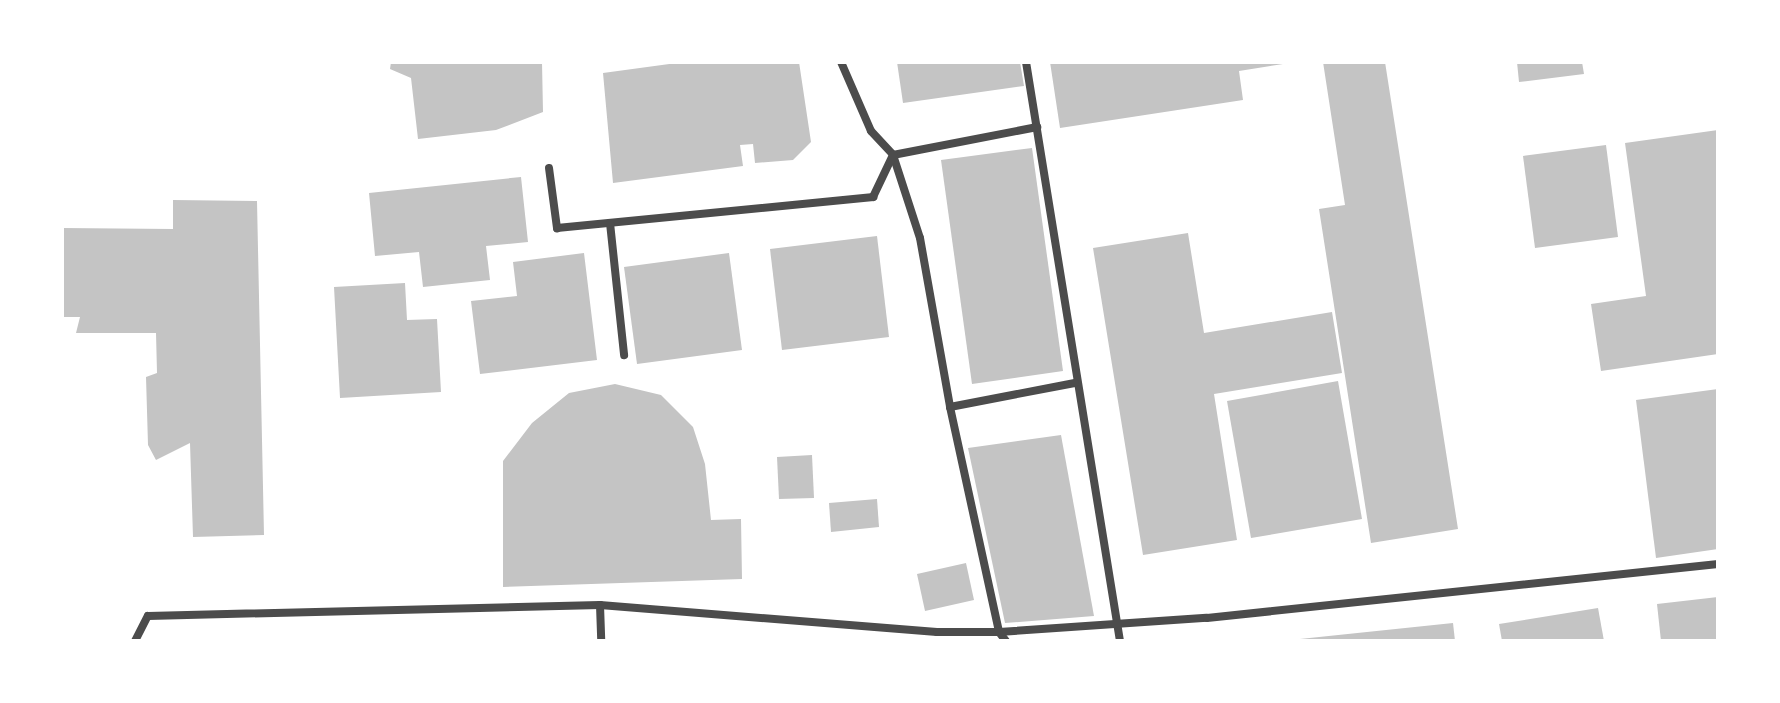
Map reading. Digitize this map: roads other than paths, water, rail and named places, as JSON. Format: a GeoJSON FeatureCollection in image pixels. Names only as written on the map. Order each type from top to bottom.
{"type":"FeatureCollection","features":[{"type":"Feature","properties":{"kind":"street"},"geometry":{"type":"LineString","coordinates":[[841,62],[871,131],[893,155],[920,238],[950,407],[999,632],[1006,641]]}},
{"type":"Feature","properties":{"kind":"street"},"geometry":{"type":"LineString","coordinates":[[1026,62],[1075,383],[1120,641]]}},
{"type":"Feature","properties":{"kind":"street"},"geometry":{"type":"LineString","coordinates":[[893,155],[1037,127]]}},
{"type":"Feature","properties":{"kind":"street"},"geometry":{"type":"LineString","coordinates":[[549,168],[557,228],[873,197],[893,155]]}},
{"type":"Feature","properties":{"kind":"street"},"geometry":{"type":"LineString","coordinates":[[610,223],[624,355]]}},
{"type":"Feature","properties":{"kind":"street"},"geometry":{"type":"LineString","coordinates":[[950,407],[1075,383]]}},
{"type":"Feature","properties":{"kind":"street"},"geometry":{"type":"LineString","coordinates":[[135,641],[148,616],[600,605],[937,632],[999,632],[1117,625],[1718,564]]}},
{"type":"Feature","properties":{"kind":"street"},"geometry":{"type":"LineString","coordinates":[[600,605],[601,641]]}}]}
